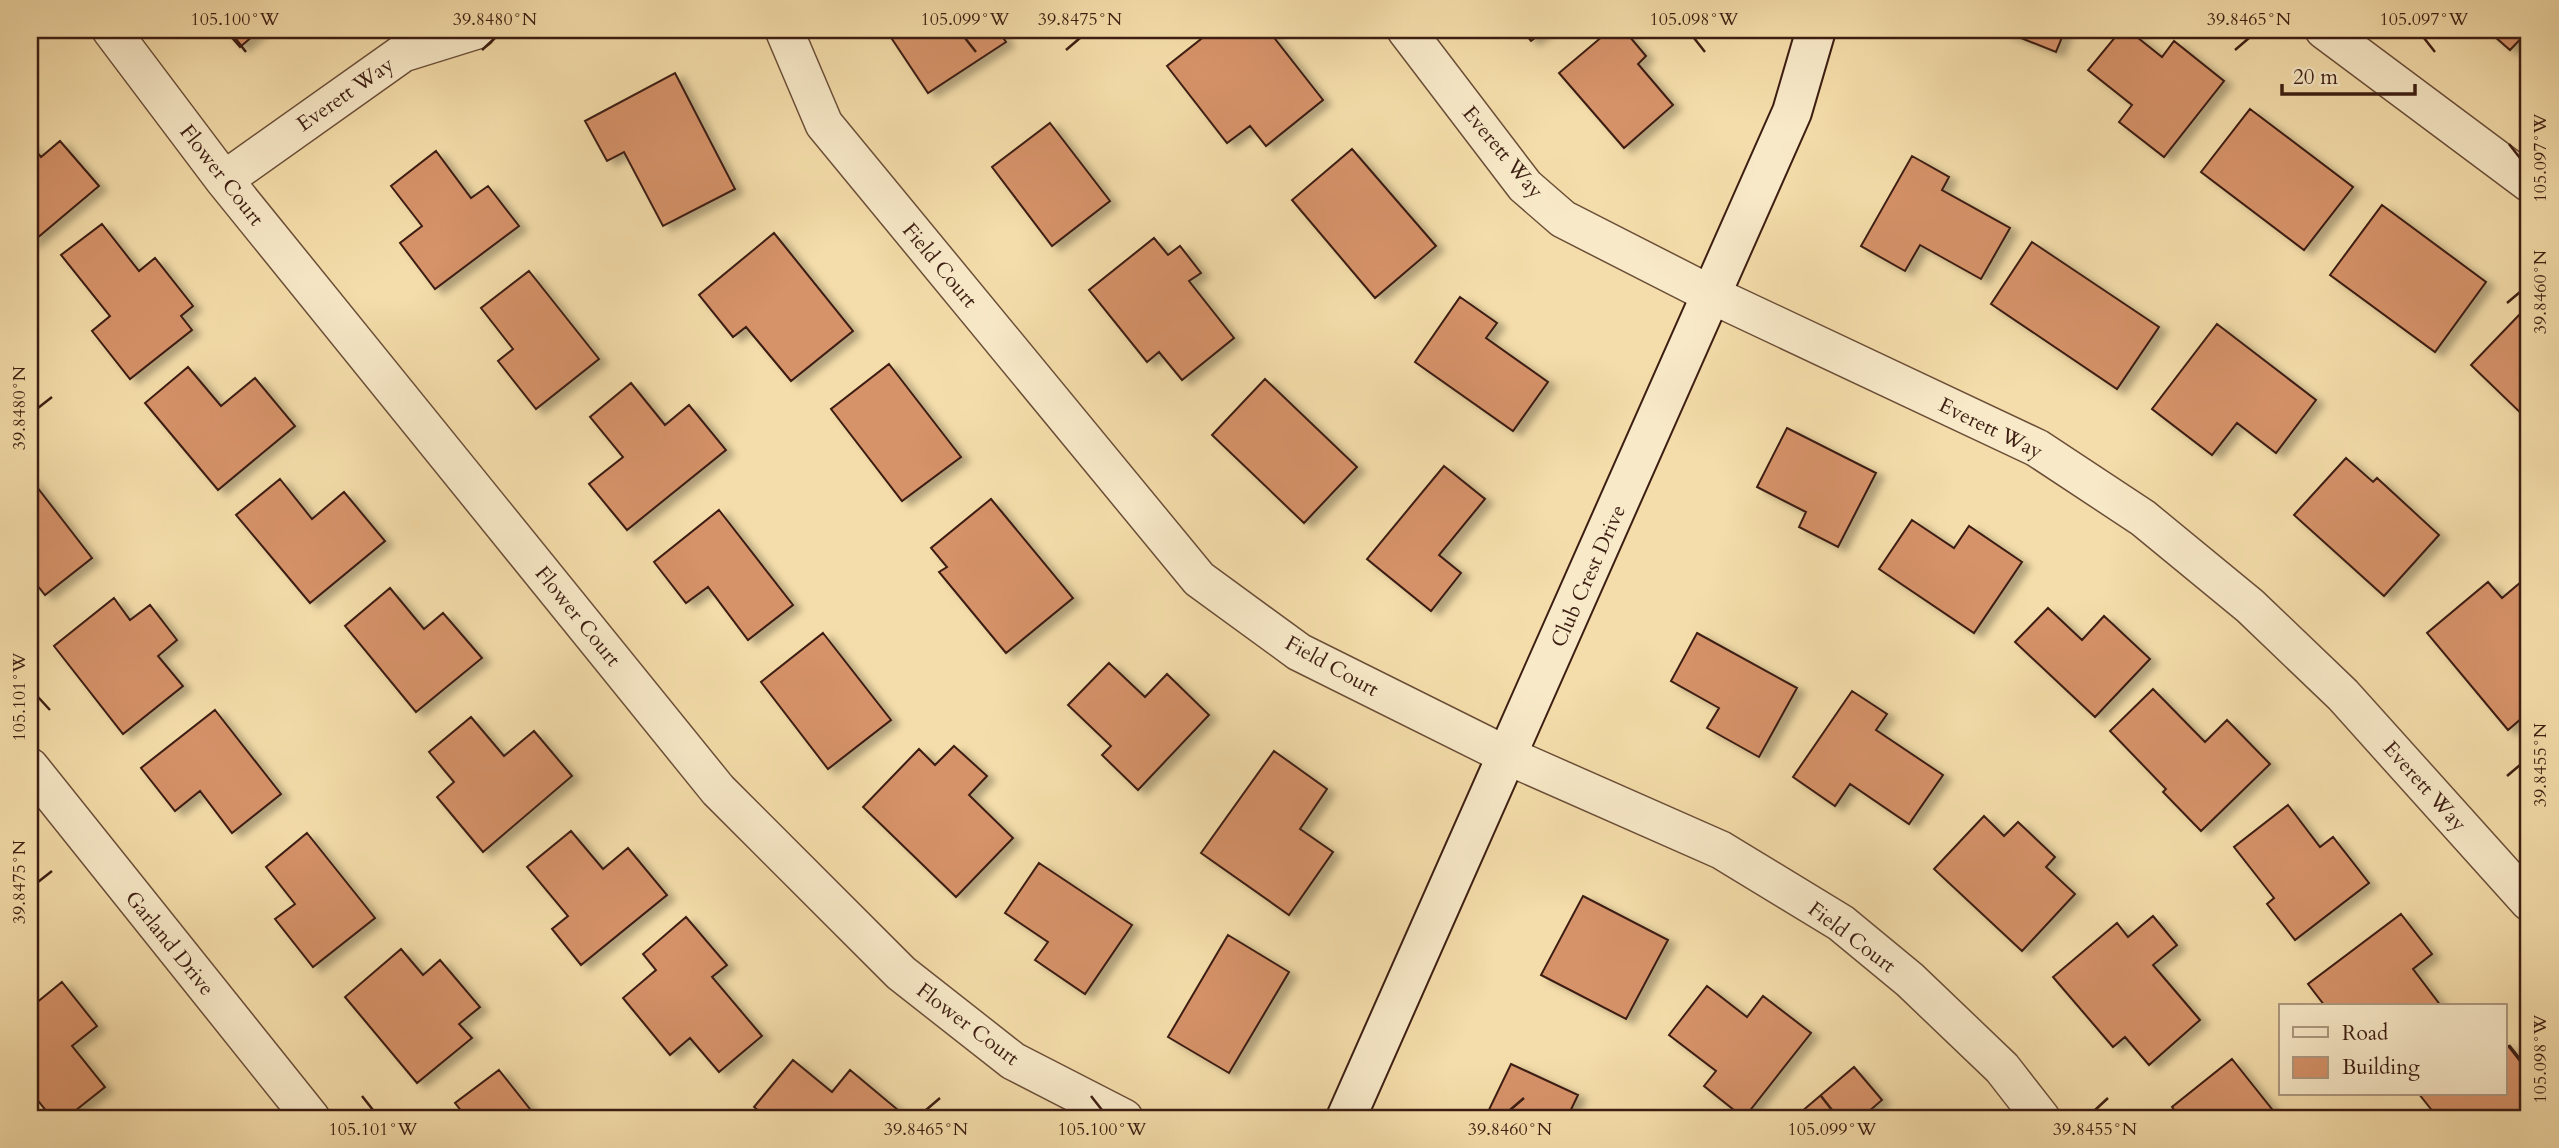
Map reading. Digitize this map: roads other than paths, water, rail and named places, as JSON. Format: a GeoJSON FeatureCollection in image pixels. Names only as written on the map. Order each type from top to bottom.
{"type":"FeatureCollection","features":[{"type":"Feature","properties":{"kind":"street","name":"Flower Court"},"geometry":{"type":"LineString","coordinates":[[111,30],[224,180],[718,790],[901,974],[1013,1061],[1124,1118]]}},
{"type":"Feature","properties":{"kind":"street","name":"Everett Way"},"geometry":{"type":"LineString","coordinates":[[224,180],[403,53],[477,30]]}},
{"type":"Feature","properties":{"kind":"street","name":"Field Court"},"geometry":{"type":"LineString","coordinates":[[785,30],[824,124],[1199,579],[1299,652],[1508,756],[1721,850],[1841,923],[1910,980],[2002,1068],[2041,1118]]}},
{"type":"Feature","properties":{"kind":"street","name":"Everett Way"},"geometry":{"type":"LineString","coordinates":[[1406,30],[1525,186],[1563,219],[1712,295],[2037,448],[2143,518],[2250,606],[2343,695],[2529,902]]}},
{"type":"Feature","properties":{"kind":"street","name":"Club Crest Drive"},"geometry":{"type":"LineString","coordinates":[[1346,1118],[1792,112],[1816,30]]}},
{"type":"Feature","properties":{"kind":"street"},"geometry":{"type":"LineString","coordinates":[[2323,30],[2529,183]]}},
{"type":"Feature","properties":{"kind":"street","name":"Garland Drive"},"geometry":{"type":"LineString","coordinates":[[30,767],[311,1118]]}}]}
